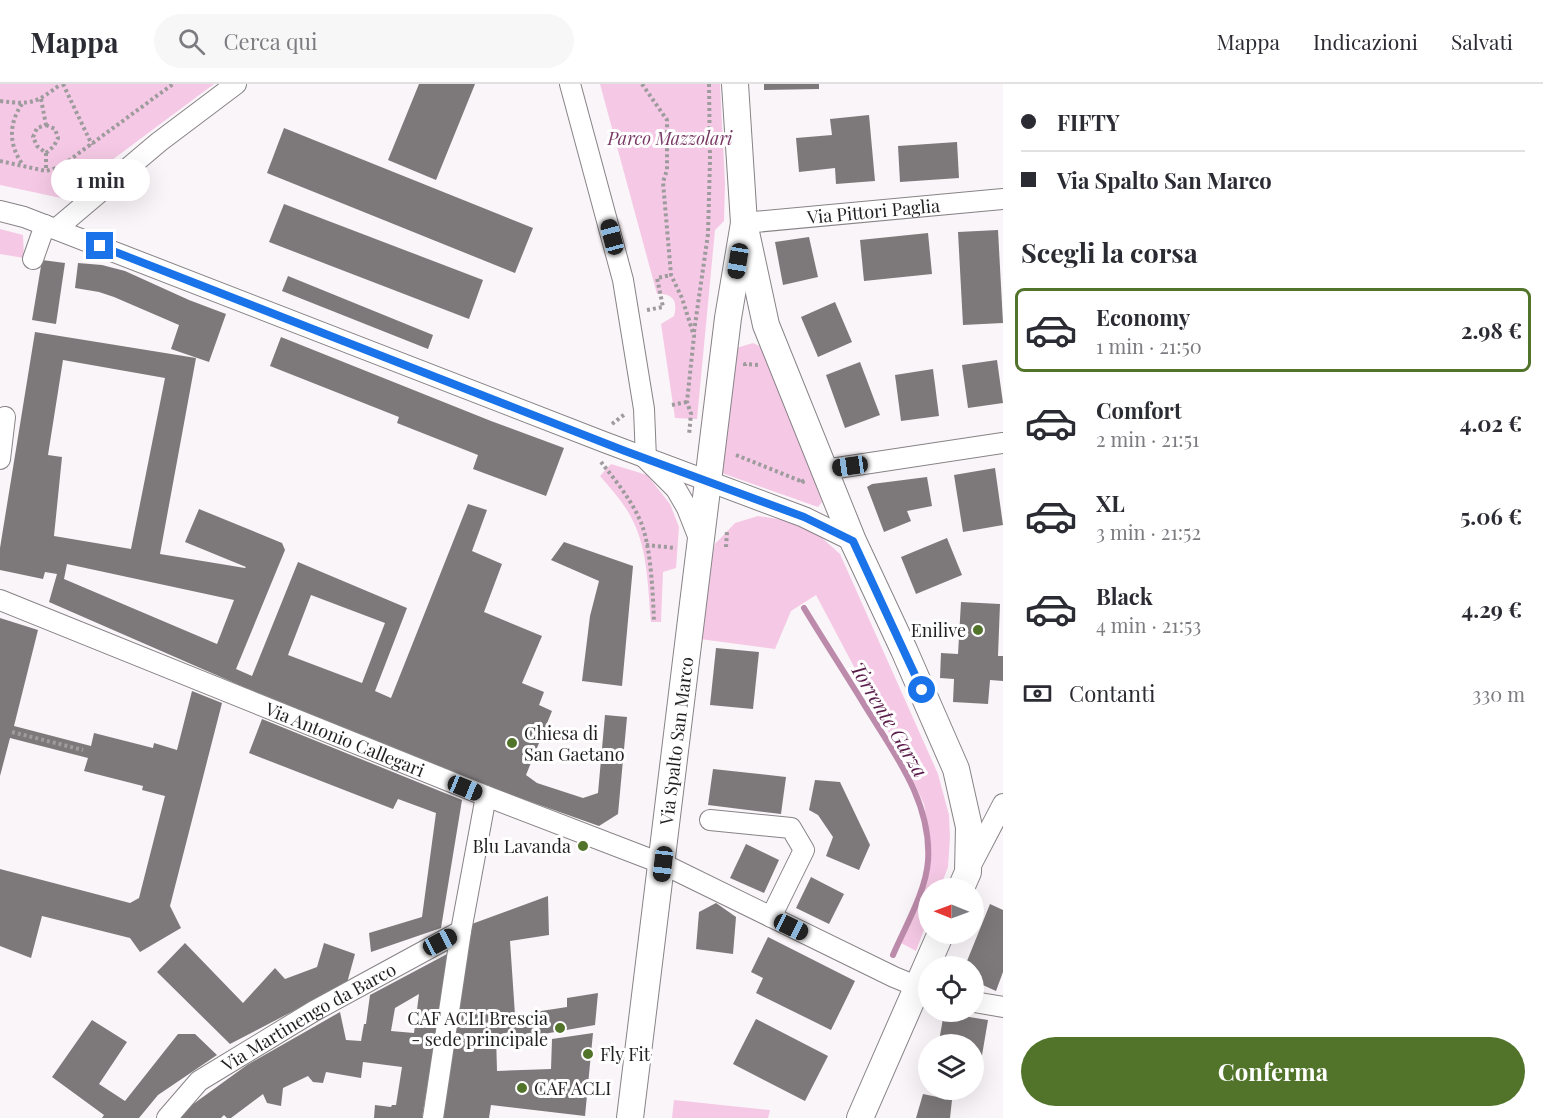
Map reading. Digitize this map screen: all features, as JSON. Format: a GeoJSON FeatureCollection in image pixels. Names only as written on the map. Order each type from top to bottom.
{"type":"FeatureCollection","features":[{"type":"Feature","properties":{"kind":"main road"},"geometry":{"type":"LineString","coordinates":[[735,84],[744,223],[766,325],[853,541],[956,769],[969,826],[964,878]]}},
{"type":"Feature","properties":{"kind":"main road","name":"Via Spalto San Marco"},"geometry":{"type":"LineString","coordinates":[[630,1118],[663,864],[688,546],[709,480],[726,341],[744,223]]}},
{"type":"Feature","properties":{"kind":"main road"},"geometry":{"type":"LineString","coordinates":[[726,341],[746,332],[771,337]]}},
{"type":"Feature","properties":{"kind":"main road"},"geometry":{"type":"LineString","coordinates":[[860,1118],[918,999]]}},
{"type":"Feature","properties":{"kind":"street"},"geometry":{"type":"LineString","coordinates":[[33,260],[50,227],[236,84]]}},
{"type":"Feature","properties":{"kind":"street"},"geometry":{"type":"LineString","coordinates":[[570,84],[623,280],[644,409],[646,459]]}},
{"type":"Feature","properties":{"kind":"street","name":"Via Pittori Paglia"},"geometry":{"type":"LineString","coordinates":[[744,223],[1003,199]]}},
{"type":"Feature","properties":{"kind":"street","name":"Via Spalto San Marco"},"geometry":{"type":"LineString","coordinates":[[0,211],[24,217],[646,459],[709,480],[804,517],[853,541]]}},
{"type":"Feature","properties":{"kind":"street"},"geometry":{"type":"LineString","coordinates":[[0,459],[5,417]]}},
{"type":"Feature","properties":{"kind":"street"},"geometry":{"type":"LineString","coordinates":[[824,470],[1003,443]]}},
{"type":"Feature","properties":{"kind":"street","name":"Via Spalto San Marco"},"geometry":{"type":"LineString","coordinates":[[646,459],[676,489],[687,508],[688,546]]}},
{"type":"Feature","properties":{"kind":"street","name":"Via Antonio Callegari"},"geometry":{"type":"LineString","coordinates":[[0,600],[486,796],[663,864],[918,987]]}},
{"type":"Feature","properties":{"kind":"street"},"geometry":{"type":"LineString","coordinates":[[433,1118],[461,931],[486,796]]}},
{"type":"Feature","properties":{"kind":"street"},"geometry":{"type":"LineString","coordinates":[[965,878],[1003,804]]}},
{"type":"Feature","properties":{"kind":"street"},"geometry":{"type":"LineString","coordinates":[[710,819],[791,828],[804,850],[771,917]]}},
{"type":"Feature","properties":{"kind":"street","name":"Via Martinengo da Barco"},"geometry":{"type":"LineString","coordinates":[[167,1118],[199,1081],[314,1011],[461,931]]}},
{"type":"Feature","properties":{"kind":"street"},"geometry":{"type":"LineString","coordinates":[[984,1004],[1003,1007]]}},
{"type":"Feature","properties":{"kind":"path"},"geometry":{"type":"LineString","coordinates":[[0,100],[21,104],[40,99],[62,84],[92,145]]}},
{"type":"Feature","properties":{"kind":"path"},"geometry":{"type":"LineString","coordinates":[[0,161],[46,171],[60,167],[173,84]]}},
{"type":"Feature","properties":{"kind":"path"},"geometry":{"type":"LineString","coordinates":[[642,84],[667,120],[667,170],[663,182],[671,275],[682,298],[694,336]]}},
{"type":"Feature","properties":{"kind":"path"},"geometry":{"type":"LineString","coordinates":[[691,414],[687,402],[708,234],[709,84]]}},
{"type":"Feature","properties":{"kind":"path"},"geometry":{"type":"LineString","coordinates":[[40,99],[46,125]]}},
{"type":"Feature","properties":{"kind":"path"},"geometry":{"type":"LineString","coordinates":[[21,104],[14,114],[11,128],[16,155],[23,166]]}},
{"type":"Feature","properties":{"kind":"path"},"geometry":{"type":"LineString","coordinates":[[45,153],[54,146],[58,138],[55,129],[46,125],[37,128],[33,137],[37,146],[45,153],[46,171]]}},
{"type":"Feature","properties":{"kind":"path"},"geometry":{"type":"LineString","coordinates":[[647,310],[663,306],[657,278],[671,275]]}},
{"type":"Feature","properties":{"kind":"path"},"geometry":{"type":"LineString","coordinates":[[744,375],[745,364],[760,365],[764,375]]}},
{"type":"Feature","properties":{"kind":"path"},"geometry":{"type":"LineString","coordinates":[[672,405],[687,402]]}},
{"type":"Feature","properties":{"kind":"path"},"geometry":{"type":"LineString","coordinates":[[609,427],[628,411]]}},
{"type":"Feature","properties":{"kind":"path"},"geometry":{"type":"LineString","coordinates":[[734,466],[736,446]]}},
{"type":"Feature","properties":{"kind":"path"},"geometry":{"type":"LineString","coordinates":[[736,455],[803,482],[799,471]]}},
{"type":"Feature","properties":{"kind":"path"},"geometry":{"type":"LineString","coordinates":[[598,459],[616,482],[642,525],[651,583],[654,622]]}},
{"type":"Feature","properties":{"kind":"path"},"geometry":{"type":"LineString","coordinates":[[726,547],[727,531]]}},
{"type":"Feature","properties":{"kind":"path"},"geometry":{"type":"LineString","coordinates":[[645,545],[688,546]]}},
{"type":"Feature","properties":{"kind":"path"},"geometry":{"type":"LineString","coordinates":[[12,732],[83,750]]}},
{"type":"Feature","properties":{"kind":"green space"},"geometry":{"type":"Polygon","coordinates":[[[0,84],[214,84],[61,198],[0,185],[0,84]]]}},
{"type":"Feature","properties":{"kind":"green space","name":"Parco Mazzolari"},"geometry":{"type":"Polygon","coordinates":[[[600,84],[720,84],[725,183],[724,221],[715,230],[697,419],[675,418],[661,324],[674,316],[675,302],[667,295],[657,294],[600,84]]]}},
{"type":"Feature","properties":{"kind":"green space"},"geometry":{"type":"Polygon","coordinates":[[[0,229],[23,235],[24,258],[0,254],[0,229]]]}},
{"type":"Feature","properties":{"kind":"green space"},"geometry":{"type":"Polygon","coordinates":[[[753,343],[768,350],[822,502],[818,507],[719,472],[733,349],[753,343]]]}},
{"type":"Feature","properties":{"kind":"green space"},"geometry":{"type":"Polygon","coordinates":[[[611,464],[647,475],[670,504],[679,527],[676,568],[663,572],[661,622],[651,622],[642,545],[633,521],[618,497],[600,476],[611,464]]]}},
{"type":"Feature","properties":{"kind":"green space"},"geometry":{"type":"Polygon","coordinates":[[[758,516],[791,521],[821,537],[840,554],[938,774],[949,815],[948,867],[944,878],[927,878],[931,861],[924,804],[905,763],[816,595],[791,611],[775,649],[700,639],[706,587],[715,544],[735,523],[758,516]]]}},
{"type":"Feature","properties":{"kind":"green space"},"geometry":{"type":"Polygon","coordinates":[[[918,902],[919,944],[916,951],[901,943],[918,902]]]}},
{"type":"Feature","properties":{"kind":"green space"},"geometry":{"type":"Polygon","coordinates":[[[674,1100],[770,1110],[768,1118],[672,1118],[674,1100]]]}},
{"type":"Feature","properties":{"kind":"building"},"geometry":{"type":"Polygon","coordinates":[[[419,84],[475,84],[436,180],[388,160],[419,84]]]}},
{"type":"Feature","properties":{"kind":"building"},"geometry":{"type":"Polygon","coordinates":[[[764,84],[819,84],[819,89],[764,90],[764,84]]]}},
{"type":"Feature","properties":{"kind":"building"},"geometry":{"type":"Polygon","coordinates":[[[869,115],[875,181],[836,184],[835,168],[799,172],[796,138],[832,135],[830,119],[869,115]]]}},
{"type":"Feature","properties":{"kind":"building"},"geometry":{"type":"Polygon","coordinates":[[[284,128],[533,228],[515,273],[267,173],[284,128]]]}},
{"type":"Feature","properties":{"kind":"building"},"geometry":{"type":"Polygon","coordinates":[[[957,142],[959,178],[900,182],[898,146],[957,142]]]}},
{"type":"Feature","properties":{"kind":"building"},"geometry":{"type":"Polygon","coordinates":[[[284,204],[483,280],[469,319],[269,242],[284,204]]]}},
{"type":"Feature","properties":{"kind":"building"},"geometry":{"type":"Polygon","coordinates":[[[998,230],[1003,323],[963,325],[958,232],[998,230]]]}},
{"type":"Feature","properties":{"kind":"building"},"geometry":{"type":"Polygon","coordinates":[[[928,233],[932,274],[864,281],[860,240],[928,233]]]}},
{"type":"Feature","properties":{"kind":"building"},"geometry":{"type":"Polygon","coordinates":[[[809,237],[818,277],[783,285],[775,242],[809,237]]]}},
{"type":"Feature","properties":{"kind":"building"},"geometry":{"type":"Polygon","coordinates":[[[42,260],[65,263],[56,324],[32,320],[42,260]]]}},
{"type":"Feature","properties":{"kind":"building"},"geometry":{"type":"Polygon","coordinates":[[[78,263],[102,265],[125,271],[226,314],[209,362],[171,349],[179,325],[114,297],[75,288],[78,263]]]}},
{"type":"Feature","properties":{"kind":"building"},"geometry":{"type":"Polygon","coordinates":[[[288,276],[433,335],[428,349],[282,291],[288,276]]]}},
{"type":"Feature","properties":{"kind":"building"},"geometry":{"type":"Polygon","coordinates":[[[835,302],[852,342],[818,357],[801,317],[835,302]]]}},
{"type":"Feature","properties":{"kind":"building"},"geometry":{"type":"Polygon","coordinates":[[[35,332],[196,358],[160,554],[246,567],[185,542],[199,509],[282,543],[285,550],[236,669],[252,676],[298,562],[407,608],[375,691],[391,698],[468,504],[487,510],[472,551],[502,564],[484,612],[542,636],[522,683],[544,692],[539,705],[552,711],[526,775],[537,783],[583,798],[598,793],[605,715],[627,717],[618,814],[599,826],[506,793],[246,688],[49,602],[57,574],[45,572],[43,579],[0,570],[0,548],[35,332]],[[63,360],[48,455],[62,457],[54,536],[131,549],[165,378],[63,360]],[[67,564],[64,579],[217,644],[234,600],[67,564]],[[311,595],[288,655],[362,683],[385,623],[311,595]]]}},
{"type":"Feature","properties":{"kind":"building"},"geometry":{"type":"Polygon","coordinates":[[[281,337],[564,448],[546,496],[473,469],[478,455],[397,423],[399,417],[270,366],[281,337]]]}},
{"type":"Feature","properties":{"kind":"building"},"geometry":{"type":"Polygon","coordinates":[[[997,360],[1003,403],[968,408],[962,365],[997,360]]]}},
{"type":"Feature","properties":{"kind":"building"},"geometry":{"type":"Polygon","coordinates":[[[860,362],[880,415],[845,428],[826,375],[860,362]]]}},
{"type":"Feature","properties":{"kind":"building"},"geometry":{"type":"Polygon","coordinates":[[[933,369],[939,416],[901,421],[895,375],[933,369]]]}},
{"type":"Feature","properties":{"kind":"building"},"geometry":{"type":"Polygon","coordinates":[[[995,468],[1003,525],[963,532],[954,475],[995,468]]]}},
{"type":"Feature","properties":{"kind":"building"},"geometry":{"type":"Polygon","coordinates":[[[927,477],[932,506],[907,511],[911,521],[884,532],[867,487],[872,484],[927,477]]]}},
{"type":"Feature","properties":{"kind":"building"},"geometry":{"type":"Polygon","coordinates":[[[947,538],[962,575],[916,594],[901,557],[947,538]]]}},
{"type":"Feature","properties":{"kind":"building"},"geometry":{"type":"Polygon","coordinates":[[[564,542],[633,566],[622,686],[582,681],[590,616],[599,581],[551,560],[564,542]]]}},
{"type":"Feature","properties":{"kind":"building"},"geometry":{"type":"Polygon","coordinates":[[[961,602],[1000,604],[998,656],[1003,656],[1003,681],[990,680],[988,704],[953,702],[954,679],[940,678],[941,653],[958,654],[961,602]]]}},
{"type":"Feature","properties":{"kind":"building"},"geometry":{"type":"Polygon","coordinates":[[[0,618],[38,630],[14,726],[91,746],[94,733],[153,748],[154,743],[177,750],[192,691],[222,703],[170,906],[181,928],[140,952],[130,938],[42,916],[31,958],[0,946],[0,869],[130,903],[139,898],[165,796],[142,790],[143,786],[84,771],[88,758],[10,738],[0,776],[0,618]]]}},
{"type":"Feature","properties":{"kind":"building"},"geometry":{"type":"Polygon","coordinates":[[[716,648],[759,652],[753,709],[710,705],[716,648]]]}},
{"type":"Feature","properties":{"kind":"building"},"geometry":{"type":"Polygon","coordinates":[[[262,719],[462,800],[441,928],[371,952],[369,933],[422,917],[436,813],[398,799],[393,809],[249,753],[262,719]]]}},
{"type":"Feature","properties":{"kind":"building"},"geometry":{"type":"Polygon","coordinates":[[[713,769],[786,777],[781,814],[708,805],[713,769]]]}},
{"type":"Feature","properties":{"kind":"building"},"geometry":{"type":"Polygon","coordinates":[[[815,780],[840,782],[870,845],[859,870],[826,856],[833,837],[818,815],[809,810],[815,780]]]}},
{"type":"Feature","properties":{"kind":"building"},"geometry":{"type":"Polygon","coordinates":[[[746,844],[779,860],[764,893],[730,878],[746,844]]]}},
{"type":"Feature","properties":{"kind":"building"},"geometry":{"type":"Polygon","coordinates":[[[811,877],[844,894],[829,924],[796,908],[811,877]]]}},
{"type":"Feature","properties":{"kind":"building"},"geometry":{"type":"Polygon","coordinates":[[[548,896],[549,935],[510,941],[515,1015],[567,1007],[567,998],[598,993],[595,1025],[515,1039],[514,1031],[496,1035],[497,1071],[551,1069],[552,1039],[593,1033],[585,1116],[491,1105],[489,1118],[441,1118],[469,925],[548,896]]]}},
{"type":"Feature","properties":{"kind":"building"},"geometry":{"type":"Polygon","coordinates":[[[716,903],[736,917],[733,954],[696,949],[699,912],[716,903]]]}},
{"type":"Feature","properties":{"kind":"building"},"geometry":{"type":"Polygon","coordinates":[[[990,904],[1003,910],[1003,972],[996,991],[984,986],[984,956],[969,956],[974,944],[984,944],[984,919],[990,904]]]}},
{"type":"Feature","properties":{"kind":"building"},"geometry":{"type":"Polygon","coordinates":[[[768,937],[855,981],[831,1030],[756,993],[763,978],[751,972],[768,937]]]}},
{"type":"Feature","properties":{"kind":"building"},"geometry":{"type":"Polygon","coordinates":[[[185,943],[243,1003],[275,968],[285,979],[317,967],[324,943],[355,954],[347,983],[230,1044],[157,972],[185,943]]]}},
{"type":"Feature","properties":{"kind":"building"},"geometry":{"type":"Polygon","coordinates":[[[449,953],[422,1118],[374,1118],[375,1105],[391,1107],[396,1105],[402,1067],[363,1062],[361,1078],[326,1072],[323,1083],[313,1082],[308,1076],[283,1088],[281,1106],[267,1103],[263,1094],[231,1118],[224,1115],[221,1118],[174,1118],[247,1065],[340,1012],[346,1040],[361,1041],[370,995],[449,953]],[[419,994],[395,1008],[391,1031],[414,1033],[419,994]]]}},
{"type":"Feature","properties":{"kind":"building"},"geometry":{"type":"Polygon","coordinates":[[[756,1019],[828,1056],[805,1101],[733,1064],[756,1019]]]}},
{"type":"Feature","properties":{"kind":"building"},"geometry":{"type":"Polygon","coordinates":[[[984,1019],[988,1020],[984,1044],[984,1034],[940,1034],[942,1022],[984,1022],[984,1019]]]}},
{"type":"Feature","properties":{"kind":"building"},"geometry":{"type":"Polygon","coordinates":[[[92,1020],[127,1042],[99,1084],[125,1101],[178,1034],[195,1034],[217,1055],[158,1095],[139,1118],[102,1118],[104,1115],[52,1077],[92,1020]]]}},
{"type":"Feature","properties":{"kind":"building"},"geometry":{"type":"Polygon","coordinates":[[[921,1100],[952,1100],[950,1118],[916,1118],[921,1100]]]}},
{"type":"Feature","properties":{"kind":"waterway","name":"Torrente Garza"},"geometry":{"type":"LineString","coordinates":[[804,608],[899,760],[924,818],[928,839],[926,873],[919,897],[893,955]]}},
{"type":"Feature","properties":{"kind":"place","name":"Enilive"},"geometry":{"type":"Point","coordinates":[978,630]}},
{"type":"Feature","properties":{"kind":"place","name":"Chiesa di San Gaetano"},"geometry":{"type":"Point","coordinates":[512,743]}},
{"type":"Feature","properties":{"kind":"place","name":"Blu Lavanda"},"geometry":{"type":"Point","coordinates":[583,846]}},
{"type":"Feature","properties":{"kind":"place","name":"CAF ACLI Brescia - sede principale"},"geometry":{"type":"Point","coordinates":[560,1028]}},
{"type":"Feature","properties":{"kind":"place","name":"Fly Fit"},"geometry":{"type":"Point","coordinates":[588,1054]}},
{"type":"Feature","properties":{"kind":"place","name":"CAF ACLI"},"geometry":{"type":"Point","coordinates":[522,1088]}},
{"type":"Feature","properties":{"kind":"route"},"geometry":{"type":"LineString","coordinates":[[100,246],[625,451],[709,480],[804,517],[853,541],[922,690]]}}]}
